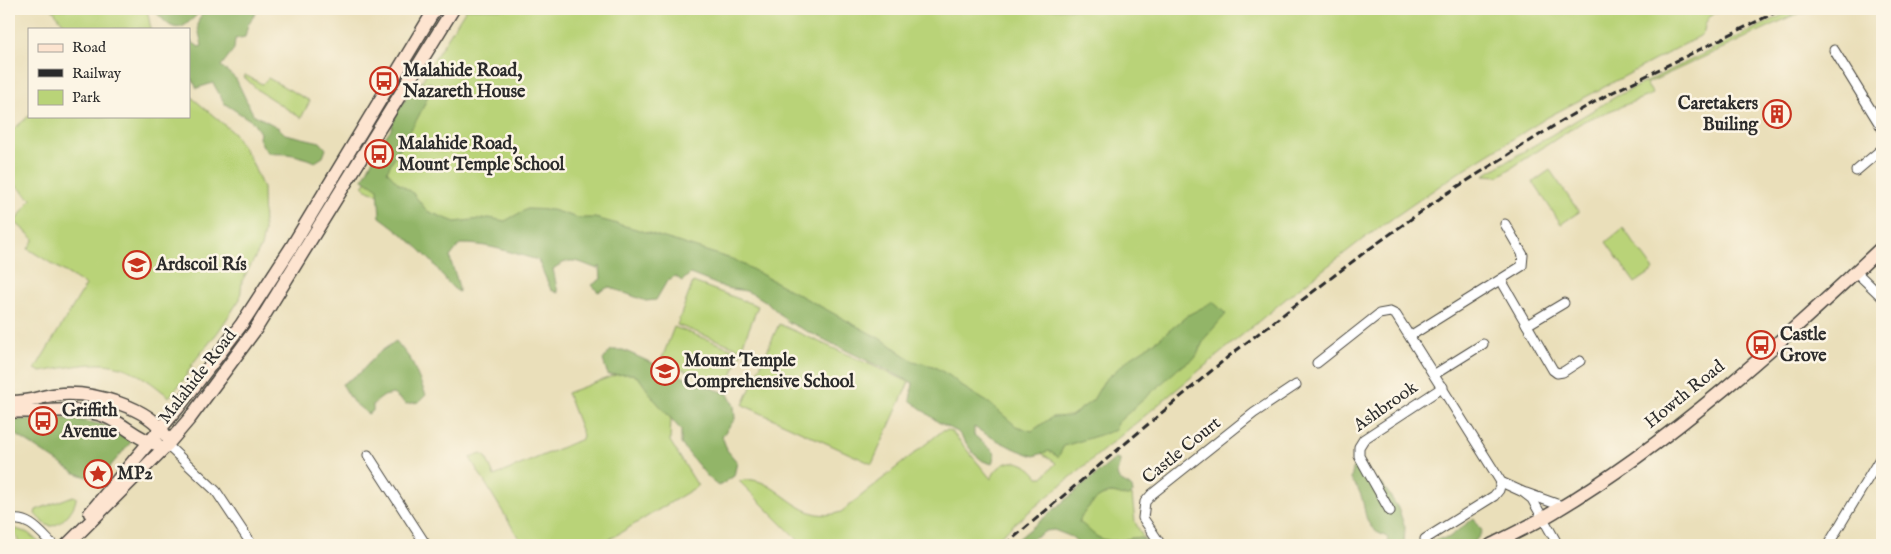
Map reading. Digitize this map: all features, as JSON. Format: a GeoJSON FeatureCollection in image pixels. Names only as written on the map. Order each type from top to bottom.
{"type":"FeatureCollection","features":[{"type":"Feature","properties":{"kind":"main road","name":"Malahide Road"},"geometry":{"type":"LineString","coordinates":[[67,545],[110,487],[161,428],[224,349],[268,284],[435,9]]}},
{"type":"Feature","properties":{"kind":"main road","name":"Malahide Road"},"geometry":{"type":"LineString","coordinates":[[67,545],[167,445],[236,358],[330,210],[453,9]]}},
{"type":"Feature","properties":{"kind":"main road"},"geometry":{"type":"LineString","coordinates":[[406,58],[418,66]]}},
{"type":"Feature","properties":{"kind":"main road"},"geometry":{"type":"LineString","coordinates":[[318,203],[330,210]]}},
{"type":"Feature","properties":{"kind":"main road","name":"Howth Road"},"geometry":{"type":"LineString","coordinates":[[1491,545],[1562,506],[1608,476],[1685,419],[1856,272],[1882,247]]}},
{"type":"Feature","properties":{"kind":"main road"},"geometry":{"type":"LineString","coordinates":[[224,349],[236,358]]}},
{"type":"Feature","properties":{"kind":"main road"},"geometry":{"type":"LineString","coordinates":[[9,402],[32,402],[60,394],[104,397],[133,410],[161,428],[167,445],[149,442],[117,421],[100,414],[59,409],[33,412],[9,411]]}},
{"type":"Feature","properties":{"kind":"main road"},"geometry":{"type":"LineString","coordinates":[[100,414],[104,397]]}},
{"type":"Feature","properties":{"kind":"street"},"geometry":{"type":"LineString","coordinates":[[1834,50],[1882,128]]}},
{"type":"Feature","properties":{"kind":"street"},"geometry":{"type":"LineString","coordinates":[[1856,171],[1882,150]]}},
{"type":"Feature","properties":{"kind":"street"},"geometry":{"type":"LineString","coordinates":[[1410,336],[1522,266],[1524,260],[1504,224]]}},
{"type":"Feature","properties":{"kind":"street"},"geometry":{"type":"LineString","coordinates":[[1856,272],[1882,297]]}},
{"type":"Feature","properties":{"kind":"street"},"geometry":{"type":"LineString","coordinates":[[1501,280],[1553,370],[1557,373],[1563,372],[1580,361]]}},
{"type":"Feature","properties":{"kind":"street"},"geometry":{"type":"LineString","coordinates":[[1527,325],[1564,303]]}},
{"type":"Feature","properties":{"kind":"street","name":"Ashbrook"},"geometry":{"type":"LineString","coordinates":[[1317,363],[1384,312],[1396,315],[1435,374],[1501,482]]}},
{"type":"Feature","properties":{"kind":"street","name":"Ashbrook"},"geometry":{"type":"LineString","coordinates":[[1435,374],[1483,344]]}},
{"type":"Feature","properties":{"kind":"street","name":"Castle Court"},"geometry":{"type":"LineString","coordinates":[[1162,545],[1143,518],[1145,502],[1152,494],[1254,414],[1296,385]]}},
{"type":"Feature","properties":{"kind":"street","name":"Ashbrook"},"geometry":{"type":"LineString","coordinates":[[1390,511],[1359,456],[1359,446],[1364,439],[1443,387]]}},
{"type":"Feature","properties":{"kind":"street"},"geometry":{"type":"LineString","coordinates":[[167,445],[216,491],[252,545]]}},
{"type":"Feature","properties":{"kind":"street"},"geometry":{"type":"LineString","coordinates":[[368,454],[426,545]]}},
{"type":"Feature","properties":{"kind":"street"},"geometry":{"type":"LineString","coordinates":[[1829,545],[1882,455]]}},
{"type":"Feature","properties":{"kind":"street"},"geometry":{"type":"LineString","coordinates":[[1425,539],[1494,496],[1499,490],[1501,482],[1562,506]]}},
{"type":"Feature","properties":{"kind":"street"},"geometry":{"type":"LineString","coordinates":[[1523,492],[1532,499],[1558,545]]}},
{"type":"Feature","properties":{"kind":"street"},"geometry":{"type":"LineString","coordinates":[[9,522],[15,519],[27,522],[54,545]]}},
{"type":"Feature","properties":{"kind":"green space"},"geometry":{"type":"Polygon","coordinates":[[[52,9],[147,9],[151,28],[67,28],[52,9]]]}},
{"type":"Feature","properties":{"kind":"green space"},"geometry":{"type":"Polygon","coordinates":[[[152,9],[200,9],[193,18],[179,28],[169,25],[152,9]]]}},
{"type":"Feature","properties":{"kind":"green space"},"geometry":{"type":"Polygon","coordinates":[[[206,9],[259,9],[248,24],[245,37],[235,39],[234,49],[221,66],[236,79],[253,114],[279,128],[285,134],[320,142],[326,149],[323,157],[315,162],[294,155],[269,153],[262,144],[259,138],[260,133],[253,122],[225,104],[213,83],[197,88],[190,77],[190,41],[199,47],[202,46],[198,23],[206,9]]]}},
{"type":"Feature","properties":{"kind":"green space"},"geometry":{"type":"Polygon","coordinates":[[[466,9],[1723,9],[1709,18],[1704,32],[1700,36],[1548,117],[1458,173],[1363,239],[1294,292],[989,545],[798,545],[801,543],[739,481],[752,480],[764,483],[811,512],[825,515],[841,512],[942,431],[948,430],[953,433],[991,479],[995,471],[1007,463],[1020,463],[1032,470],[1038,477],[1043,477],[1056,463],[987,416],[768,292],[669,256],[454,224],[382,197],[363,187],[433,61],[466,9]]]}},
{"type":"Feature","properties":{"kind":"green space"},"geometry":{"type":"Polygon","coordinates":[[[1795,9],[1827,9],[1794,15],[1646,84],[1653,94],[1584,121],[1499,176],[1484,175],[1617,96],[1795,9]]]}},
{"type":"Feature","properties":{"kind":"green space"},"geometry":{"type":"Polygon","coordinates":[[[245,75],[262,84],[268,78],[310,101],[301,118],[259,91],[243,76],[245,75]]]}},
{"type":"Feature","properties":{"kind":"green space"},"geometry":{"type":"Polygon","coordinates":[[[432,83],[424,106],[387,171],[398,183],[412,192],[427,211],[455,222],[489,218],[505,221],[527,209],[552,210],[578,218],[595,218],[636,229],[735,260],[888,343],[913,361],[933,366],[989,403],[1016,426],[1032,431],[1052,417],[1071,416],[1093,400],[1104,381],[1130,358],[1159,339],[1188,315],[1213,302],[1226,314],[1205,338],[1196,357],[1179,368],[1117,423],[1116,430],[1064,446],[1058,457],[1049,451],[1034,456],[1003,443],[974,427],[974,435],[995,453],[992,464],[983,461],[974,454],[958,432],[938,422],[910,400],[913,383],[788,322],[767,302],[746,291],[726,288],[690,274],[682,281],[675,276],[667,281],[656,300],[646,301],[609,287],[598,292],[592,285],[601,279],[600,266],[598,269],[580,262],[570,261],[553,269],[558,293],[551,290],[538,260],[490,247],[470,244],[460,244],[450,257],[459,292],[454,289],[435,265],[419,249],[380,217],[378,189],[363,179],[381,143],[391,129],[396,114],[415,84],[432,83]]]}},
{"type":"Feature","properties":{"kind":"green space","name":"Ardscoil Rís"},"geometry":{"type":"Polygon","coordinates":[[[190,96],[234,133],[251,160],[263,188],[264,232],[261,247],[242,281],[240,299],[218,332],[193,363],[183,381],[169,397],[137,374],[109,365],[79,365],[41,372],[35,369],[86,285],[28,249],[34,239],[15,222],[31,199],[9,179],[9,133],[28,117],[190,118],[190,96]]]}},
{"type":"Feature","properties":{"kind":"green space"},"geometry":{"type":"Polygon","coordinates":[[[1550,170],[1579,212],[1561,224],[1533,182],[1550,170]]]}},
{"type":"Feature","properties":{"kind":"green space"},"geometry":{"type":"Polygon","coordinates":[[[1623,228],[1654,270],[1635,283],[1606,242],[1623,228]]]}},
{"type":"Feature","properties":{"kind":"green space"},"geometry":{"type":"Polygon","coordinates":[[[693,282],[758,306],[741,349],[677,325],[693,282]]]}},
{"type":"Feature","properties":{"kind":"green space"},"geometry":{"type":"Polygon","coordinates":[[[779,324],[909,382],[872,464],[743,405],[779,324]]]}},
{"type":"Feature","properties":{"kind":"green space"},"geometry":{"type":"Polygon","coordinates":[[[674,327],[741,352],[728,387],[661,361],[674,327]]]}},
{"type":"Feature","properties":{"kind":"green space"},"geometry":{"type":"Polygon","coordinates":[[[396,341],[411,360],[426,395],[419,402],[406,404],[393,394],[384,396],[373,404],[373,411],[368,414],[353,402],[342,384],[360,373],[377,354],[396,341]]]}},
{"type":"Feature","properties":{"kind":"green space"},"geometry":{"type":"Polygon","coordinates":[[[611,350],[623,350],[692,381],[728,394],[734,406],[735,419],[722,436],[727,450],[737,462],[734,476],[719,486],[707,476],[681,444],[681,430],[653,398],[639,378],[632,374],[608,375],[603,360],[611,350]]]}},
{"type":"Feature","properties":{"kind":"green space"},"geometry":{"type":"Polygon","coordinates":[[[621,373],[632,374],[639,378],[671,419],[670,441],[698,486],[600,545],[523,545],[470,458],[481,454],[486,457],[494,476],[582,439],[583,435],[567,393],[621,373]]]}},
{"type":"Feature","properties":{"kind":"green space"},"geometry":{"type":"Polygon","coordinates":[[[59,418],[109,427],[119,431],[131,442],[102,476],[87,477],[75,473],[9,430],[12,420],[59,418]]]}},
{"type":"Feature","properties":{"kind":"green space"},"geometry":{"type":"Polygon","coordinates":[[[1115,459],[1120,460],[1117,476],[1132,488],[1133,493],[1128,496],[1111,493],[1101,496],[1087,508],[1079,522],[1097,537],[1105,540],[1117,541],[1134,538],[1151,545],[1081,545],[1072,537],[1054,530],[1046,531],[1021,545],[1011,545],[1115,459]]]}},
{"type":"Feature","properties":{"kind":"green space"},"geometry":{"type":"Polygon","coordinates":[[[1355,459],[1359,462],[1367,479],[1383,485],[1398,508],[1405,527],[1404,545],[1390,545],[1387,537],[1377,532],[1367,519],[1358,488],[1351,480],[1355,459]]]}},
{"type":"Feature","properties":{"kind":"green space"},"geometry":{"type":"Polygon","coordinates":[[[1109,493],[1132,495],[1135,522],[1144,539],[1135,538],[1114,541],[1103,539],[1088,531],[1079,522],[1091,504],[1101,496],[1109,493]]]}},
{"type":"Feature","properties":{"kind":"green space"},"geometry":{"type":"Polygon","coordinates":[[[73,496],[76,497],[76,501],[71,511],[55,525],[47,525],[35,514],[36,510],[73,496]]]}},
{"type":"Feature","properties":{"kind":"green space"},"geometry":{"type":"Polygon","coordinates":[[[1474,518],[1482,531],[1473,542],[1459,546],[1427,545],[1436,539],[1448,538],[1474,518]]]}},
{"type":"Feature","properties":{"kind":"green space"},"geometry":{"type":"Polygon","coordinates":[[[13,528],[28,533],[42,545],[20,545],[13,528]]]}},
{"type":"Feature","properties":{"kind":"railway"},"geometry":{"type":"LineString","coordinates":[[1005,545],[1229,356],[1365,252],[1446,194],[1568,117],[1607,95],[1782,9]]}},
{"type":"Feature","properties":{"kind":"place","name":"Malahide Road, Nazareth House"},"geometry":{"type":"Point","coordinates":[384,81]}},
{"type":"Feature","properties":{"kind":"place","name":"Caretakers Builing"},"geometry":{"type":"Point","coordinates":[1777,114]}},
{"type":"Feature","properties":{"kind":"place","name":"Malahide Road, Mount Temple School"},"geometry":{"type":"Point","coordinates":[379,154]}},
{"type":"Feature","properties":{"kind":"place","name":"Ardscoil Rís"},"geometry":{"type":"Point","coordinates":[137,265]}},
{"type":"Feature","properties":{"kind":"place","name":"Castle Grove"},"geometry":{"type":"Point","coordinates":[1761,345]}},
{"type":"Feature","properties":{"kind":"place","name":"Mount Temple Comprehensive School"},"geometry":{"type":"Point","coordinates":[665,371]}},
{"type":"Feature","properties":{"kind":"place","name":"Griffith Avenue"},"geometry":{"type":"Point","coordinates":[43,421]}},
{"type":"Feature","properties":{"kind":"place","name":"MP2"},"geometry":{"type":"Point","coordinates":[98,474]}}]}
